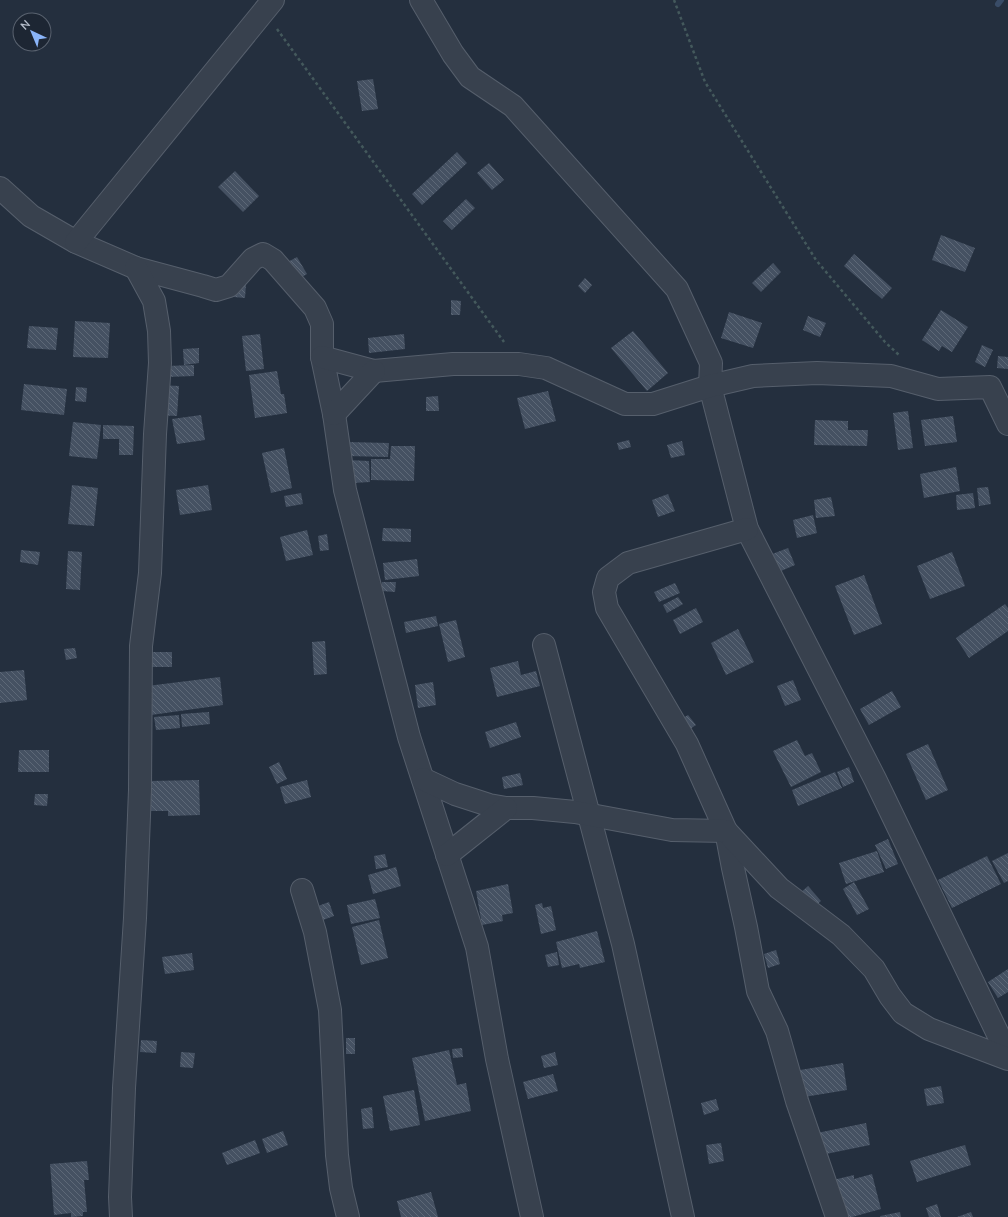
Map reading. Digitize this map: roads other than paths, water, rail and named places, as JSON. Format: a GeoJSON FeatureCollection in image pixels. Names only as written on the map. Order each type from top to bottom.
{"type":"FeatureCollection","features":[{"type":"Feature","properties":{"kind":"street"},"geometry":{"type":"LineString","coordinates":[[421,0],[453,54],[470,77],[513,106],[677,289],[711,363],[710,386],[747,529],[875,779],[1008,1055]]}},
{"type":"Feature","properties":{"kind":"street"},"geometry":{"type":"LineString","coordinates":[[76,242],[268,5]]}},
{"type":"Feature","properties":{"kind":"street"},"geometry":{"type":"LineString","coordinates":[[0,188],[31,216],[76,242],[136,268],[216,290],[228,286],[253,259],[263,254],[273,260],[315,308],[322,324],[322,357],[334,414],[345,490],[409,737],[477,947],[497,1059],[532,1217]]}},
{"type":"Feature","properties":{"kind":"street"},"geometry":{"type":"LineString","coordinates":[[121,1217],[120,1197],[124,1088],[138,850],[141,646],[150,573],[155,434],[160,363],[159,331],[154,301],[136,268]]}},
{"type":"Feature","properties":{"kind":"street"},"geometry":{"type":"LineString","coordinates":[[322,357],[374,372],[454,364],[519,364],[546,368],[625,404],[653,404],[710,386],[753,376],[817,373],[891,376],[938,389],[990,387],[1008,424]]}},
{"type":"Feature","properties":{"kind":"street"},"geometry":{"type":"LineString","coordinates":[[334,414],[374,372]]}},
{"type":"Feature","properties":{"kind":"street"},"geometry":{"type":"LineString","coordinates":[[747,529],[628,563],[608,578],[604,592],[607,608],[687,744],[726,831],[732,868],[746,927],[758,992],[777,1031],[797,1101],[837,1217]]}},
{"type":"Feature","properties":{"kind":"street"},"geometry":{"type":"LineString","coordinates":[[544,645],[623,944],[683,1217]]}},
{"type":"Feature","properties":{"kind":"street"},"geometry":{"type":"LineString","coordinates":[[423,779],[455,794],[489,805],[506,808],[533,808],[575,812],[672,830],[726,831],[779,888],[841,935],[874,969],[890,996],[903,1013],[929,1030],[1008,1059]]}},
{"type":"Feature","properties":{"kind":"street"},"geometry":{"type":"LineString","coordinates":[[447,856],[506,808]]}},
{"type":"Feature","properties":{"kind":"street"},"geometry":{"type":"LineString","coordinates":[[302,890],[315,932],[330,1010],[337,1155],[341,1188],[348,1217]]}},
{"type":"Feature","properties":{"kind":"waterway"},"geometry":{"type":"LineString","coordinates":[[998,4],[1001,0]]}}]}
